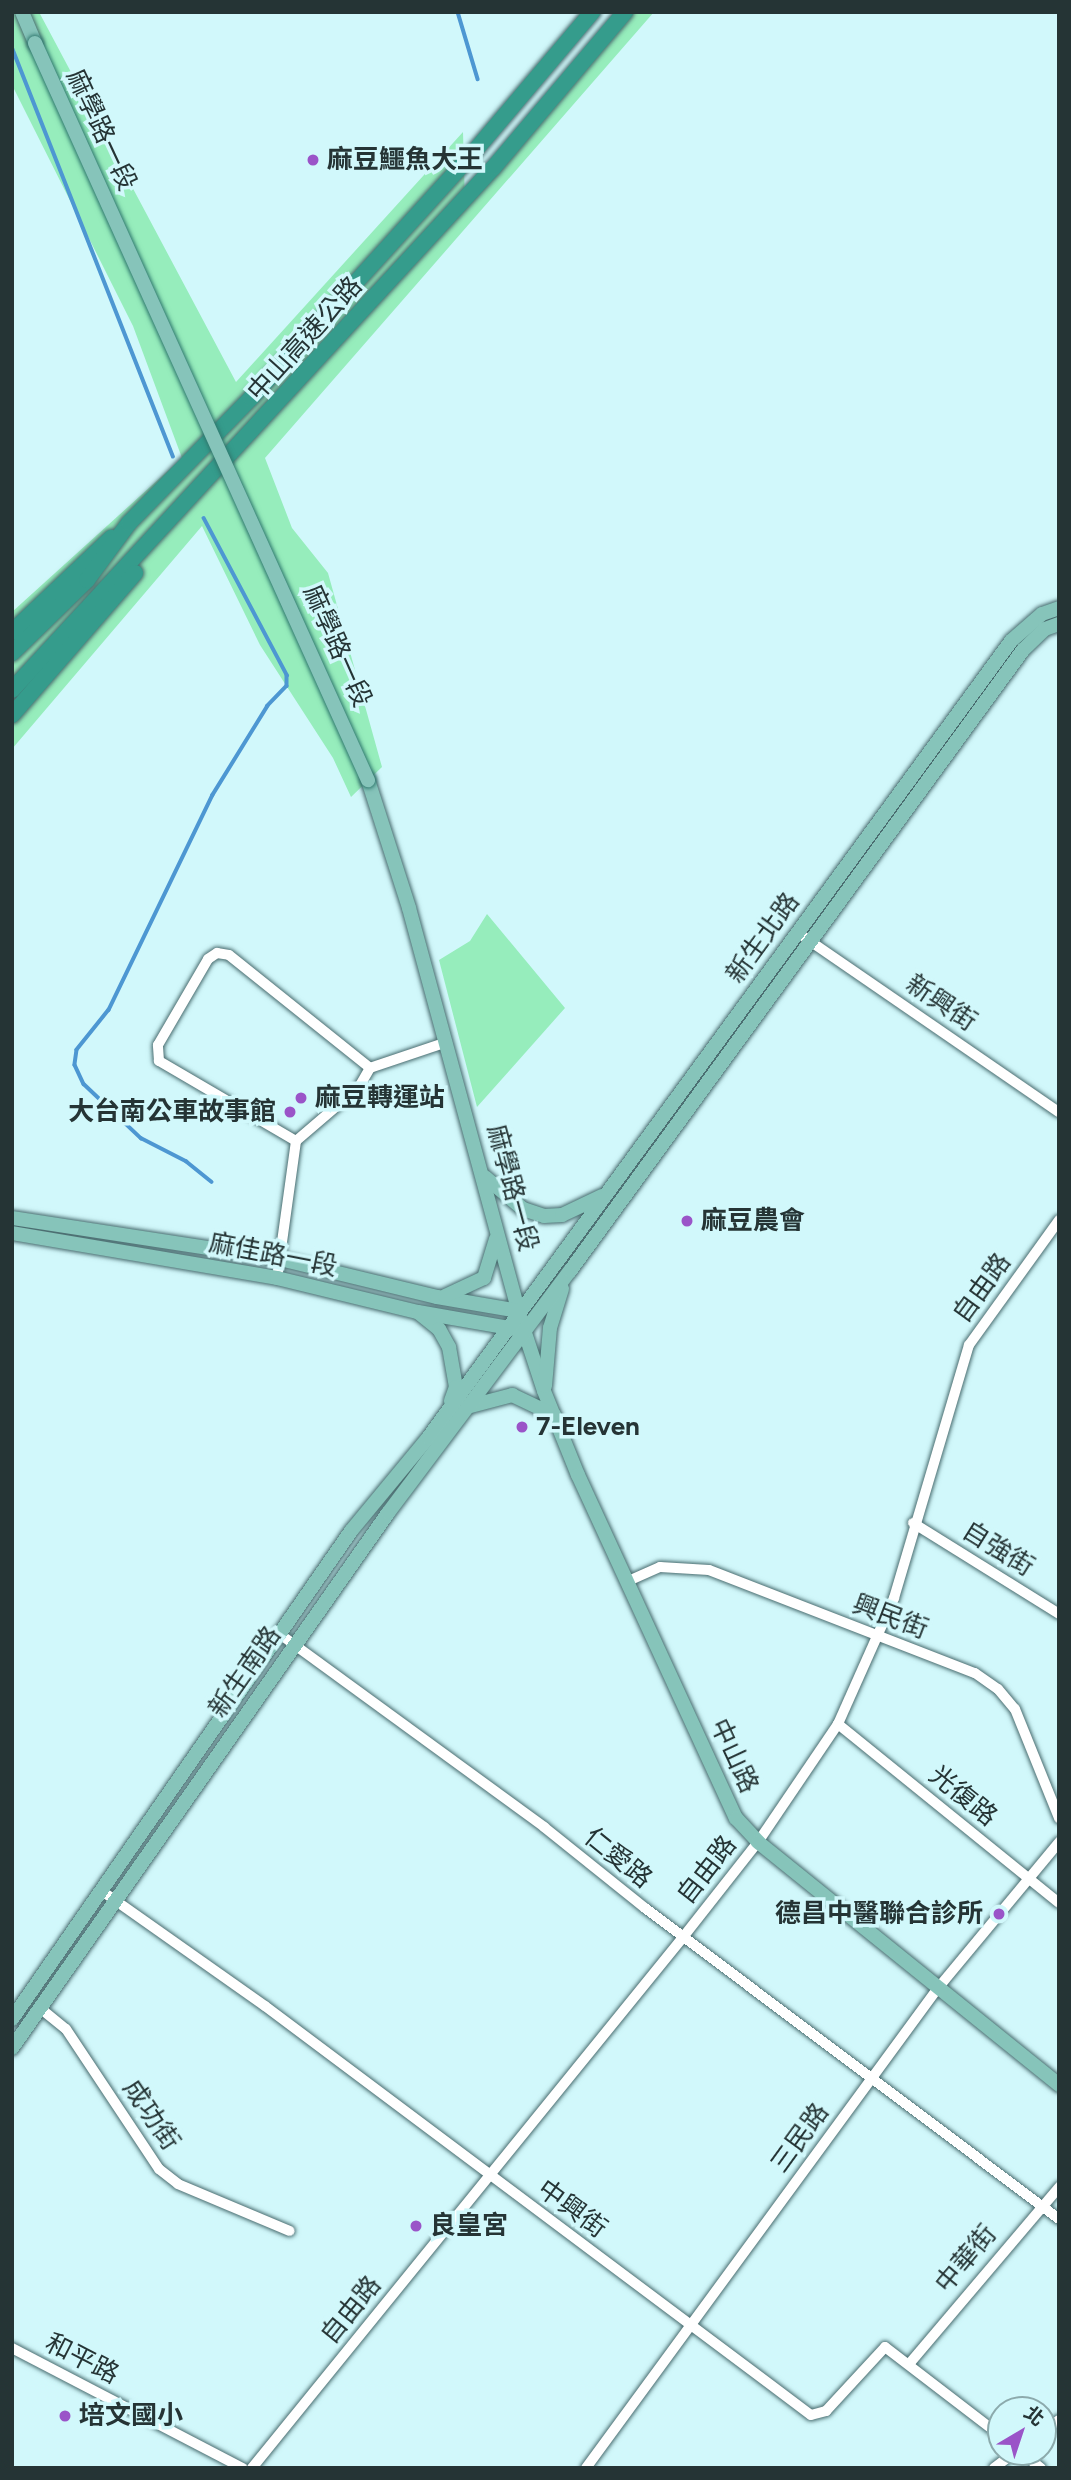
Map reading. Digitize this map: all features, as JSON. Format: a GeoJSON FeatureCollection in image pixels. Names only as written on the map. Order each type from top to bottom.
{"type":"FeatureCollection","features":[{"type":"Feature","properties":{"kind":"highway","name":"中山高速公路"},"geometry":{"type":"LineString","coordinates":[[12,653],[87,580],[129,523],[251,398],[464,163],[592,12]]}},
{"type":"Feature","properties":{"kind":"highway","name":"中山高速公路"},"geometry":{"type":"LineString","coordinates":[[12,690],[154,541],[494,167],[625,12]]}},
{"type":"Feature","properties":{"kind":"highway"},"geometry":{"type":"LineString","coordinates":[[12,632],[129,523]]}},
{"type":"Feature","properties":{"kind":"highway"},"geometry":{"type":"LineString","coordinates":[[12,715],[128,584],[154,541]]}},
{"type":"Feature","properties":{"kind":"main road","name":"麻學路一段"},"geometry":{"type":"LineString","coordinates":[[22,12],[368,780],[447,1042],[524,1330]]}},
{"type":"Feature","properties":{"kind":"main road","name":"新生北路"},"geometry":{"type":"LineString","coordinates":[[519,1311],[609,1192],[1011,641],[1042,614],[1059,608]]}},
{"type":"Feature","properties":{"kind":"main road","name":"新生北路"},"geometry":{"type":"LineString","coordinates":[[524,1330],[570,1271],[1023,650],[1045,629],[1059,624]]}},
{"type":"Feature","properties":{"kind":"main road"},"geometry":{"type":"LineString","coordinates":[[483,1175],[501,1194],[544,1216],[584,1207],[609,1192]]}},
{"type":"Feature","properties":{"kind":"main road","name":"麻佳路一段"},"geometry":{"type":"LineString","coordinates":[[12,1218],[279,1259],[437,1297],[519,1311]]}},
{"type":"Feature","properties":{"kind":"main road"},"geometry":{"type":"LineString","coordinates":[[437,1297],[459,1293],[484,1278],[494,1257],[497,1230]]}},
{"type":"Feature","properties":{"kind":"main road","name":"麻佳路一段"},"geometry":{"type":"LineString","coordinates":[[12,1233],[277,1278],[418,1312],[524,1330]]}},
{"type":"Feature","properties":{"kind":"main road"},"geometry":{"type":"LineString","coordinates":[[544,1391],[550,1328],[570,1271]]}},
{"type":"Feature","properties":{"kind":"main road","name":"新生南路"},"geometry":{"type":"LineString","coordinates":[[12,2019],[351,1531],[450,1407],[519,1311]]}},
{"type":"Feature","properties":{"kind":"main road"},"geometry":{"type":"LineString","coordinates":[[418,1312],[439,1329],[454,1362],[456,1387],[450,1407]]}},
{"type":"Feature","properties":{"kind":"main road","name":"新生南路"},"geometry":{"type":"LineString","coordinates":[[12,2048],[294,1645],[524,1330]]}},
{"type":"Feature","properties":{"kind":"main road","name":"中山路"},"geometry":{"type":"LineString","coordinates":[[524,1330],[544,1391],[626,1582],[736,1818],[758,1842],[1059,2085]]}},
{"type":"Feature","properties":{"kind":"main road"},"geometry":{"type":"LineString","coordinates":[[466,1408],[512,1395],[554,1415]]}},
{"type":"Feature","properties":{"kind":"street","name":"新興街"},"geometry":{"type":"LineString","coordinates":[[797,932],[1059,1112]]}},
{"type":"Feature","properties":{"kind":"street"},"geometry":{"type":"LineString","coordinates":[[296,1141],[159,1061],[158,1045],[208,959],[217,953],[229,955],[370,1068]]}},
{"type":"Feature","properties":{"kind":"street"},"geometry":{"type":"LineString","coordinates":[[277,1278],[296,1141],[359,1087],[370,1068],[447,1042]]}},
{"type":"Feature","properties":{"kind":"street","name":"自由路"},"geometry":{"type":"LineString","coordinates":[[253,2468],[758,1842],[838,1724],[878,1639],[913,1523],[951,1414],[969,1345],[1059,1220]]}},
{"type":"Feature","properties":{"kind":"street","name":"自強街"},"geometry":{"type":"LineString","coordinates":[[913,1523],[1059,1614]]}},
{"type":"Feature","properties":{"kind":"street","name":"興民街"},"geometry":{"type":"LineString","coordinates":[[626,1582],[660,1567],[709,1570],[878,1639],[975,1674],[998,1689],[1020,1718],[1059,1818]]}},
{"type":"Feature","properties":{"kind":"street","name":"仁愛路"},"geometry":{"type":"LineString","coordinates":[[281,1635],[544,1827],[1059,2219]]}},
{"type":"Feature","properties":{"kind":"street","name":"光復路"},"geometry":{"type":"LineString","coordinates":[[838,1724],[1059,1903]]}},
{"type":"Feature","properties":{"kind":"street","name":"三民路"},"geometry":{"type":"LineString","coordinates":[[586,2468],[938,1988],[1059,1842]]}},
{"type":"Feature","properties":{"kind":"street","name":"中興街"},"geometry":{"type":"LineString","coordinates":[[102,1891],[265,2006],[489,2176],[816,2417],[826,2412],[881,2348],[890,2348],[987,2425]]}},
{"type":"Feature","properties":{"kind":"street","name":"成功街"},"geometry":{"type":"LineString","coordinates":[[40,2008],[66,2029],[159,2169],[178,2184],[290,2231]]}},
{"type":"Feature","properties":{"kind":"street","name":"中華街"},"geometry":{"type":"LineString","coordinates":[[910,2363],[1059,2187]]}},
{"type":"Feature","properties":{"kind":"street","name":"和平路"},"geometry":{"type":"LineString","coordinates":[[12,2348],[243,2468]]}},
{"type":"Feature","properties":{"kind":"green space"},"geometry":{"type":"Polygon","coordinates":[[[12,12],[39,12],[236,382],[463,132],[465,204],[632,12],[654,12],[265,458],[292,528],[328,573],[382,767],[351,797],[333,758],[260,645],[202,526],[12,749],[12,612],[182,458],[133,326],[12,85],[12,12]]]}},
{"type":"Feature","properties":{"kind":"green space"},"geometry":{"type":"Polygon","coordinates":[[[487,914],[565,1008],[477,1107],[439,960],[470,941],[487,914]]]}},
{"type":"Feature","properties":{"kind":"waterway"},"geometry":{"type":"LineString","coordinates":[[458,12],[478,79]]}},
{"type":"Feature","properties":{"kind":"waterway"},"geometry":{"type":"LineString","coordinates":[[12,47],[173,456]]}},
{"type":"Feature","properties":{"kind":"waterway"},"geometry":{"type":"LineString","coordinates":[[204,518],[287,675],[287,686],[268,706],[213,795],[109,1010],[77,1050],[75,1065],[84,1084],[141,1138],[186,1161],[212,1182]]}},
{"type":"Feature","properties":{"kind":"place","name":"麻豆鱷魚大王"},"geometry":{"type":"Point","coordinates":[313,160]}},
{"type":"Feature","properties":{"kind":"place","name":"麻豆轉運站"},"geometry":{"type":"Point","coordinates":[301,1098]}},
{"type":"Feature","properties":{"kind":"place","name":"大台南公車故事館"},"geometry":{"type":"Point","coordinates":[290,1112]}},
{"type":"Feature","properties":{"kind":"place","name":"麻豆農會"},"geometry":{"type":"Point","coordinates":[687,1221]}},
{"type":"Feature","properties":{"kind":"place","name":"7-Eleven"},"geometry":{"type":"Point","coordinates":[522,1427]}},
{"type":"Feature","properties":{"kind":"place","name":"德昌中醫聯合診所"},"geometry":{"type":"Point","coordinates":[999,1914]}},
{"type":"Feature","properties":{"kind":"place","name":"良皇宮"},"geometry":{"type":"Point","coordinates":[416,2226]}},
{"type":"Feature","properties":{"kind":"place","name":"培文國小"},"geometry":{"type":"Point","coordinates":[65,2416]}}]}
